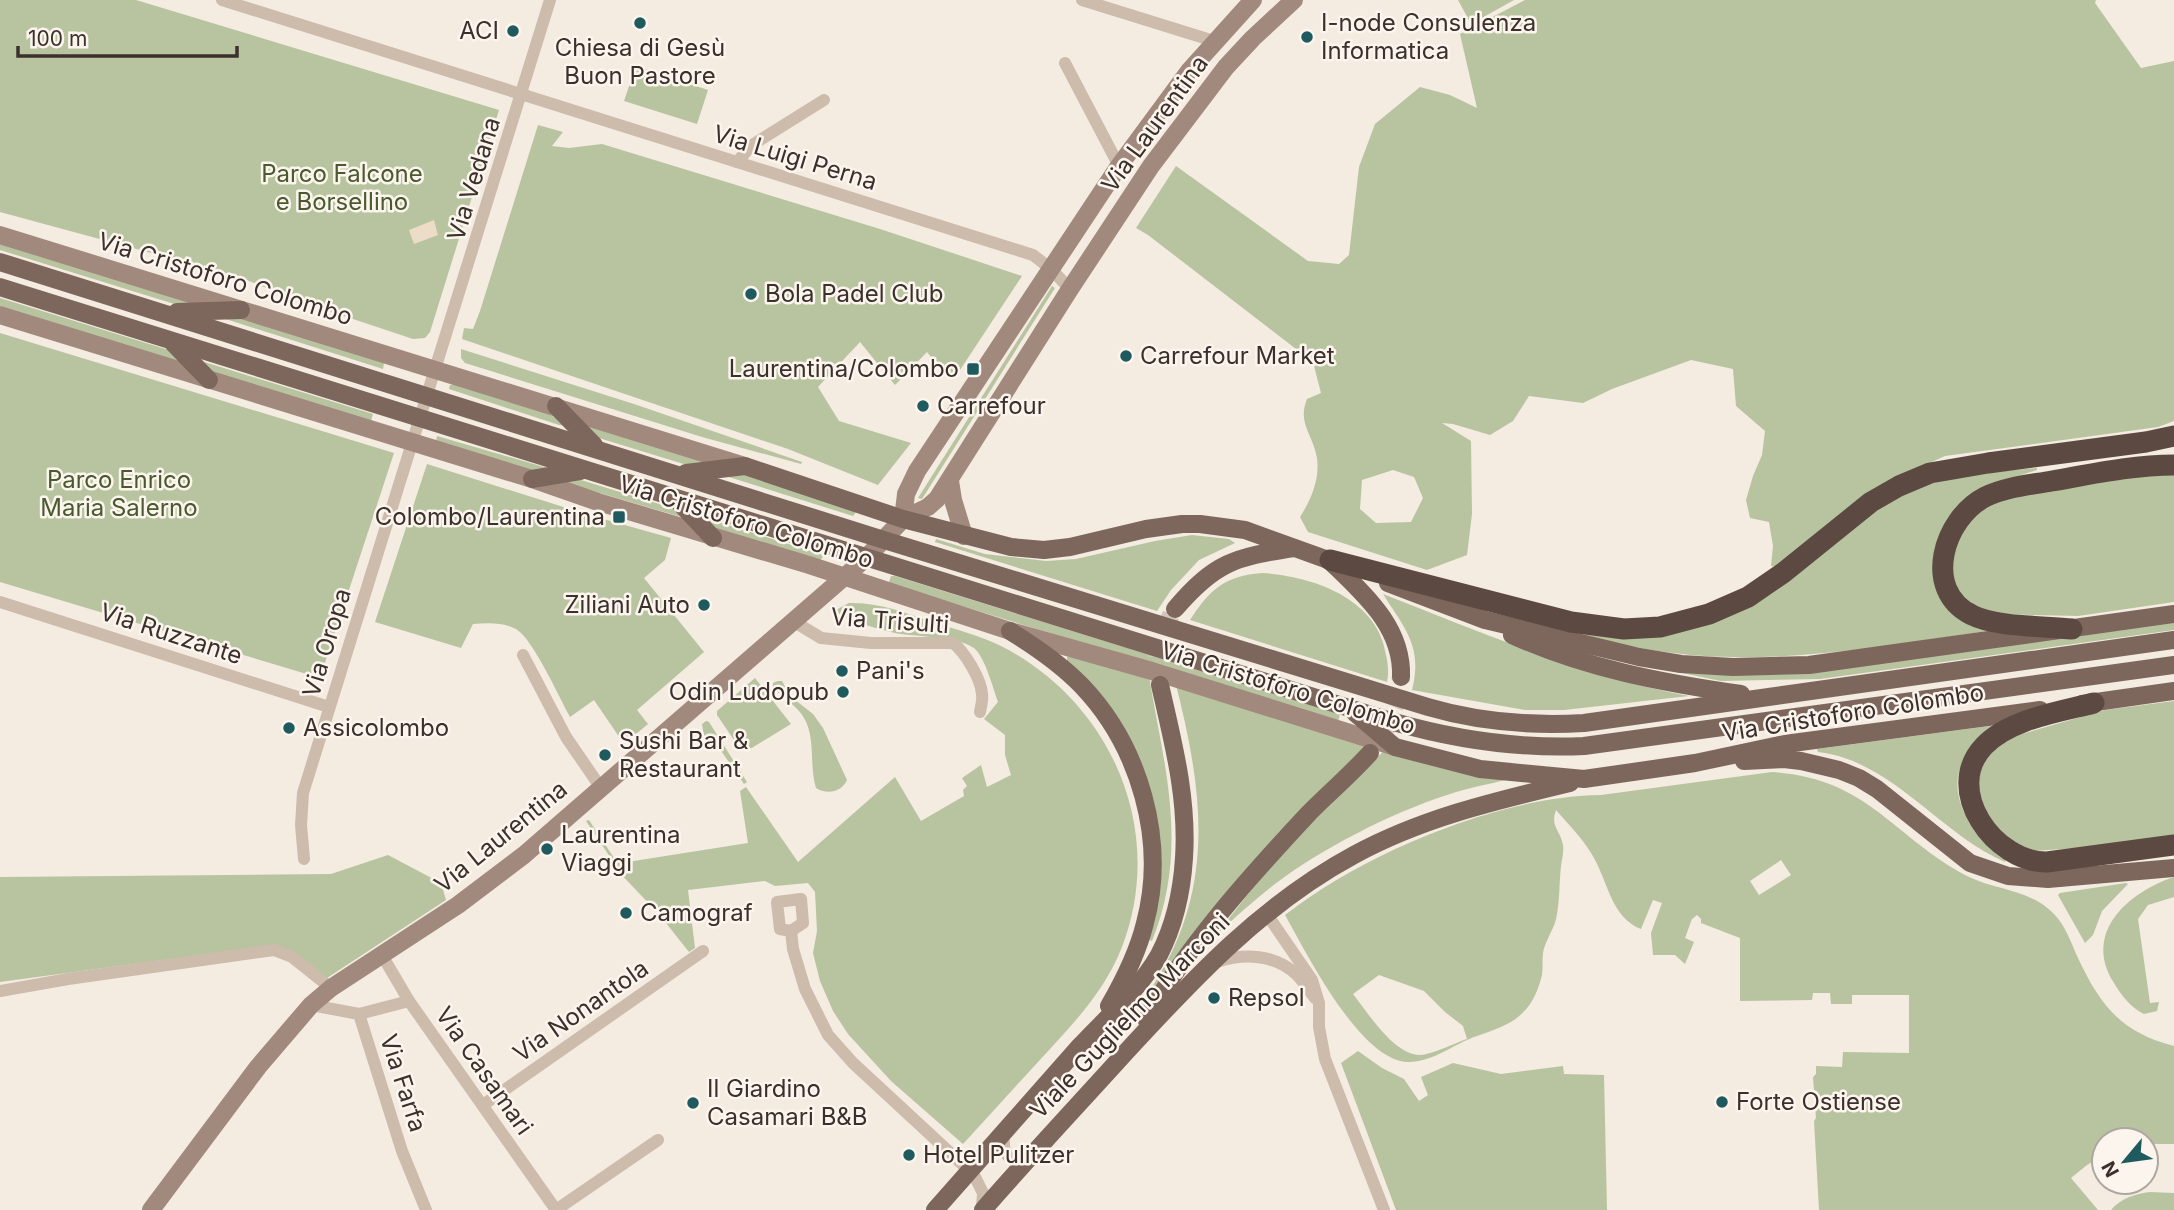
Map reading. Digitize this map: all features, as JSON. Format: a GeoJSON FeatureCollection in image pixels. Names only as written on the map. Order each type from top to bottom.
{"type":"FeatureCollection","features":[{"type":"Feature","properties":{"kind":"highway"},"geometry":{"type":"LineString","coordinates":[[1329,560],[1571,622],[1624,629],[1653,628],[1709,614],[1748,597],[1783,573],[1871,502],[1930,473],[2174,436]]}},
{"type":"Feature","properties":{"kind":"highway"},"geometry":{"type":"LineString","coordinates":[[2072,629],[1985,620],[1959,607],[1947,588],[1943,569],[1946,543],[1954,525],[1975,503],[2009,489],[2119,470],[2174,464]]}},
{"type":"Feature","properties":{"kind":"highway"},"geometry":{"type":"LineString","coordinates":[[2094,703],[2030,721],[1997,736],[1984,746],[1974,762],[1970,783],[1972,802],[1978,817],[2000,845],[2032,861],[2047,862],[2174,845]]}},
{"type":"Feature","properties":{"kind":"main road","name":"Via Laurentina"},"geometry":{"type":"LineString","coordinates":[[903,519],[908,488],[918,471],[1119,166],[1214,41],[1253,0]]}},
{"type":"Feature","properties":{"kind":"main road","name":"Via Laurentina"},"geometry":{"type":"LineString","coordinates":[[151,1210],[258,1067],[311,1005],[331,988],[480,890],[524,855],[866,558],[903,519],[932,503],[950,481],[1070,289],[1151,166],[1201,99],[1253,38],[1294,0]]}},
{"type":"Feature","properties":{"kind":"main road","name":"Via Cristoforo Colombo"},"geometry":{"type":"LineString","coordinates":[[0,235],[556,406],[903,519],[964,536],[1011,547],[1044,550],[1092,544],[1161,527],[1200,524],[1245,530],[1485,620],[1639,657],[1681,664],[1733,667],[1808,665],[2174,614]]}},
{"type":"Feature","properties":{"kind":"main road","name":"Via Cristoforo Colombo"},"geometry":{"type":"LineString","coordinates":[[0,262],[884,540],[1428,707],[1479,719],[1534,725],[1584,723],[2174,640]]}},
{"type":"Feature","properties":{"kind":"main road","name":"Via Cristoforo Colombo"},"geometry":{"type":"LineString","coordinates":[[0,287],[1424,730],[1473,741],[1525,747],[1584,746],[2174,665]]}},
{"type":"Feature","properties":{"kind":"main road"},"geometry":{"type":"LineString","coordinates":[[163,312],[240,310]]}},
{"type":"Feature","properties":{"kind":"main road","name":"Via Cristoforo Colombo"},"geometry":{"type":"LineString","coordinates":[[0,315],[532,479],[713,538],[845,576],[1010,631],[1152,671],[1395,747],[1480,769],[1584,779],[1695,763],[1784,744],[2174,691]]}},
{"type":"Feature","properties":{"kind":"main road"},"geometry":{"type":"LineString","coordinates":[[171,340],[209,380]]}},
{"type":"Feature","properties":{"kind":"main road"},"geometry":{"type":"LineString","coordinates":[[556,406],[599,449]]}},
{"type":"Feature","properties":{"kind":"main road"},"geometry":{"type":"LineString","coordinates":[[678,474],[745,466]]}},
{"type":"Feature","properties":{"kind":"main road"},"geometry":{"type":"LineString","coordinates":[[532,479],[586,470]]}},
{"type":"Feature","properties":{"kind":"main road"},"geometry":{"type":"LineString","coordinates":[[950,481],[964,536]]}},
{"type":"Feature","properties":{"kind":"main road"},"geometry":{"type":"LineString","coordinates":[[675,497],[713,538]]}},
{"type":"Feature","properties":{"kind":"main road"},"geometry":{"type":"LineString","coordinates":[[1175,609],[1198,583],[1221,566],[1251,556],[1297,548]]}},
{"type":"Feature","properties":{"kind":"main road"},"geometry":{"type":"LineString","coordinates":[[1329,560],[1366,597],[1388,624],[1396,643],[1401,677]]}},
{"type":"Feature","properties":{"kind":"main road"},"geometry":{"type":"LineString","coordinates":[[1485,620],[1542,648],[1607,669],[1766,698]]}},
{"type":"Feature","properties":{"kind":"main road"},"geometry":{"type":"LineString","coordinates":[[1010,631],[1039,649],[1066,671],[1105,713],[1125,747],[1145,802],[1152,854],[1148,913],[1125,976],[1098,1027]]}},
{"type":"Feature","properties":{"kind":"main road"},"geometry":{"type":"LineString","coordinates":[[1098,1027],[1135,988],[1158,956],[1172,921],[1179,887],[1184,859],[1183,795],[1160,685]]}},
{"type":"Feature","properties":{"kind":"main road"},"geometry":{"type":"LineString","coordinates":[[1347,706],[1395,747]]}},
{"type":"Feature","properties":{"kind":"main road"},"geometry":{"type":"LineString","coordinates":[[1129,1049],[1156,1001],[1247,882],[1295,828],[1370,753]]}},
{"type":"Feature","properties":{"kind":"main road"},"geometry":{"type":"LineString","coordinates":[[1695,763],[1784,759],[1839,770],[1877,789],[1970,863],[2008,876],[2048,879],[2174,868]]}},
{"type":"Feature","properties":{"kind":"main road","name":"Viale Guglielmo Marconi"},"geometry":{"type":"LineString","coordinates":[[983,1210],[1209,964],[1266,913],[1312,879],[1406,830],[1470,807],[1584,779]]}},
{"type":"Feature","properties":{"kind":"main road","name":"Viale Guglielmo Marconi"},"geometry":{"type":"LineString","coordinates":[[935,1210],[1098,1027]]}},
{"type":"Feature","properties":{"kind":"street","name":"Via Luigi Perna"},"geometry":{"type":"LineString","coordinates":[[222,0],[1033,255],[1051,269]]}},
{"type":"Feature","properties":{"kind":"street","name":"Via Vedana"},"geometry":{"type":"LineString","coordinates":[[436,370],[550,0]]}},
{"type":"Feature","properties":{"kind":"street"},"geometry":{"type":"LineString","coordinates":[[1082,0],[1214,41]]}},
{"type":"Feature","properties":{"kind":"street"},"geometry":{"type":"LineString","coordinates":[[1065,63],[1119,166]]}},
{"type":"Feature","properties":{"kind":"street"},"geometry":{"type":"LineString","coordinates":[[737,162],[752,145],[824,100]]}},
{"type":"Feature","properties":{"kind":"street"},"geometry":{"type":"LineString","coordinates":[[1051,269],[1070,289]]}},
{"type":"Feature","properties":{"kind":"street"},"geometry":{"type":"LineString","coordinates":[[413,444],[436,370]]}},
{"type":"Feature","properties":{"kind":"street","name":"Via Oropa"},"geometry":{"type":"LineString","coordinates":[[304,859],[301,825],[303,793],[413,444]]}},
{"type":"Feature","properties":{"kind":"street","name":"Via Ruzzante"},"geometry":{"type":"LineString","coordinates":[[0,602],[329,707]]}},
{"type":"Feature","properties":{"kind":"street","name":"Via Trisulti"},"geometry":{"type":"LineString","coordinates":[[793,621],[821,638],[883,643],[953,643],[963,651],[981,687],[983,696],[980,712]]}},
{"type":"Feature","properties":{"kind":"street"},"geometry":{"type":"LineString","coordinates":[[523,655],[566,737],[601,788]]}},
{"type":"Feature","properties":{"kind":"street"},"geometry":{"type":"LineString","coordinates":[[1266,913],[1312,980],[1319,1003],[1325,1059],[1384,1210]]}},
{"type":"Feature","properties":{"kind":"street"},"geometry":{"type":"LineString","coordinates":[[791,931],[793,949],[805,989],[828,1035],[853,1063],[970,1170]]}},
{"type":"Feature","properties":{"kind":"street"},"geometry":{"type":"LineString","coordinates":[[0,991],[274,950],[292,957],[331,988]]}},
{"type":"Feature","properties":{"kind":"street","name":"Via Nonantola"},"geometry":{"type":"LineString","coordinates":[[483,1105],[703,951]]}},
{"type":"Feature","properties":{"kind":"street","name":"Via Casamari"},"geometry":{"type":"LineString","coordinates":[[382,955],[409,1001],[556,1210]]}},
{"type":"Feature","properties":{"kind":"street"},"geometry":{"type":"LineString","coordinates":[[1209,964],[1250,955],[1273,961],[1299,977],[1319,1003]]}},
{"type":"Feature","properties":{"kind":"street"},"geometry":{"type":"LineString","coordinates":[[359,1014],[409,1001]]}},
{"type":"Feature","properties":{"kind":"street","name":"Via Farfa"},"geometry":{"type":"LineString","coordinates":[[311,1005],[359,1014],[402,1151],[426,1210]]}},
{"type":"Feature","properties":{"kind":"street","name":"Viale Guglielmo Marconi"},"geometry":{"type":"LineString","coordinates":[[1005,1129],[1004,1152],[1011,1160],[1023,1164]]}},
{"type":"Feature","properties":{"kind":"street"},"geometry":{"type":"LineString","coordinates":[[556,1210],[658,1139]]}},
{"type":"Feature","properties":{"kind":"street","name":"Viale Guglielmo Marconi"},"geometry":{"type":"LineString","coordinates":[[970,1170],[983,1193],[983,1210]]}},
{"type":"Feature","properties":{"kind":"green space","name":"Parco Falcone e Borsellino"},"geometry":{"type":"Polygon","coordinates":[[[0,0],[136,0],[499,110],[430,332],[425,338],[413,339],[305,303],[236,276],[0,212],[0,0]]]}},
{"type":"Feature","properties":{"kind":"green space"},"geometry":{"type":"Polygon","coordinates":[[[1458,0],[1514,0],[1471,24],[1458,0]]]}},
{"type":"Feature","properties":{"kind":"green space"},"geometry":{"type":"Polygon","coordinates":[[[1525,0],[2096,0],[2095,3],[2141,68],[2174,61],[2174,421],[2158,427],[1945,456],[1875,488],[1783,568],[1771,566],[1773,546],[1769,522],[1750,518],[1746,500],[1762,455],[1765,431],[1736,406],[1733,369],[1691,360],[1612,389],[1583,403],[1529,396],[1513,421],[1490,435],[1442,423],[1471,441],[1472,514],[1467,555],[1427,570],[1308,532],[1300,517],[1314,489],[1318,466],[1305,422],[1304,408],[1307,399],[1321,393],[1313,362],[1136,228],[1176,166],[1308,261],[1339,264],[1349,255],[1359,167],[1375,124],[1420,87],[1450,95],[1477,108],[1460,34],[1525,0]],[[1393,470],[1362,480],[1360,509],[1376,523],[1411,522],[1423,498],[1414,477],[1393,470]]]}},
{"type":"Feature","properties":{"kind":"green space"},"geometry":{"type":"Polygon","coordinates":[[[636,66],[708,90],[697,124],[624,101],[636,66]]]}},
{"type":"Feature","properties":{"kind":"green space","name":"Bola Padel Club"},"geometry":{"type":"Polygon","coordinates":[[[538,125],[563,132],[552,146],[569,148],[602,144],[880,229],[1022,276],[960,370],[947,377],[927,352],[895,385],[860,342],[818,387],[839,421],[911,443],[878,485],[788,449],[462,339],[464,328],[473,329],[480,311],[538,125]]]}},
{"type":"Feature","properties":{"kind":"green space"},"geometry":{"type":"Polygon","coordinates":[[[0,242],[207,306],[184,307],[0,250],[0,242]]]}},
{"type":"Feature","properties":{"kind":"green space"},"geometry":{"type":"Polygon","coordinates":[[[1052,286],[1055,288],[922,499],[918,498],[1052,286]]]}},
{"type":"Feature","properties":{"kind":"green space"},"geometry":{"type":"Polygon","coordinates":[[[0,298],[172,351],[185,364],[0,306],[0,298]]]}},
{"type":"Feature","properties":{"kind":"green space"},"geometry":{"type":"Polygon","coordinates":[[[213,315],[242,316],[384,363],[383,369],[213,315]]]}},
{"type":"Feature","properties":{"kind":"green space","name":"Parco Enrico Maria Salerno"},"geometry":{"type":"Polygon","coordinates":[[[0,333],[394,453],[320,678],[0,582],[0,333]]]}},
{"type":"Feature","properties":{"kind":"green space"},"geometry":{"type":"Polygon","coordinates":[[[461,349],[637,405],[802,462],[801,464],[702,437],[465,363],[461,358],[461,349]]]}},
{"type":"Feature","properties":{"kind":"green space"},"geometry":{"type":"Polygon","coordinates":[[[198,360],[373,414],[371,421],[215,373],[198,360]]]}},
{"type":"Feature","properties":{"kind":"green space"},"geometry":{"type":"Polygon","coordinates":[[[457,384],[548,413],[568,426],[449,389],[450,385],[457,384]]]}},
{"type":"Feature","properties":{"kind":"green space"},"geometry":{"type":"Polygon","coordinates":[[[580,423],[714,465],[690,466],[599,438],[580,423]]]}},
{"type":"Feature","properties":{"kind":"green space"},"geometry":{"type":"Polygon","coordinates":[[[437,436],[551,469],[531,471],[436,441],[437,436]]]}},
{"type":"Feature","properties":{"kind":"green space"},"geometry":{"type":"Polygon","coordinates":[[[427,464],[671,538],[665,560],[644,578],[704,652],[637,710],[648,724],[624,744],[594,700],[570,717],[538,656],[516,629],[500,624],[473,624],[461,648],[375,622],[427,464]]]}},
{"type":"Feature","properties":{"kind":"green space"},"geometry":{"type":"Polygon","coordinates":[[[2037,468],[1970,497],[1957,508],[1939,537],[1934,557],[1987,631],[1830,653],[1727,657],[1624,645],[1571,630],[1676,633],[1901,492],[1966,474],[2037,468]]]}},
{"type":"Feature","properties":{"kind":"green space"},"geometry":{"type":"Polygon","coordinates":[[[740,473],[856,512],[853,516],[719,474],[740,473]]]}},
{"type":"Feature","properties":{"kind":"green space"},"geometry":{"type":"Polygon","coordinates":[[[2174,474],[2174,602],[2078,616],[1992,614],[1981,611],[1955,589],[1951,555],[1971,515],[2001,499],[2139,475],[2174,474]]]}},
{"type":"Feature","properties":{"kind":"green space"},"geometry":{"type":"Polygon","coordinates":[[[581,480],[672,508],[688,519],[559,481],[581,480]]]}},
{"type":"Feature","properties":{"kind":"green space"},"geometry":{"type":"Polygon","coordinates":[[[702,517],[824,555],[820,561],[716,529],[702,517]]]}},
{"type":"Feature","properties":{"kind":"green space"},"geometry":{"type":"Polygon","coordinates":[[[1192,535],[1229,539],[1235,543],[1199,560],[1171,590],[1157,611],[935,542],[936,539],[985,554],[1046,561],[1076,559],[1192,535]]]}},
{"type":"Feature","properties":{"kind":"green space"},"geometry":{"type":"Polygon","coordinates":[[[1262,573],[1321,585],[1356,605],[1370,619],[1380,635],[1387,662],[1387,682],[1190,620],[1204,600],[1220,586],[1238,577],[1262,573]]]}},
{"type":"Feature","properties":{"kind":"green space"},"geometry":{"type":"Polygon","coordinates":[[[891,576],[1340,714],[1338,722],[894,585],[889,582],[891,576]]]}},
{"type":"Feature","properties":{"kind":"green space"},"geometry":{"type":"Polygon","coordinates":[[[1383,594],[1572,665],[1689,696],[1564,710],[1525,710],[1412,690],[1415,661],[1410,639],[1383,594]]]}},
{"type":"Feature","properties":{"kind":"green space"},"geometry":{"type":"Polygon","coordinates":[[[849,603],[894,609],[977,636],[1001,646],[1040,670],[1073,700],[1099,735],[1120,774],[1132,815],[1138,858],[1134,903],[1115,964],[1074,1022],[963,1144],[891,1081],[848,1034],[833,1011],[820,981],[813,953],[817,931],[815,892],[808,883],[775,886],[765,881],[688,890],[695,948],[689,952],[658,913],[614,867],[616,866],[586,821],[589,820],[616,861],[621,863],[748,843],[740,791],[746,787],[798,862],[895,777],[921,821],[964,796],[963,790],[967,786],[962,778],[981,765],[987,787],[1011,775],[1005,755],[1005,735],[984,719],[998,702],[978,652],[957,641],[879,629],[834,611],[849,603]]]}},
{"type":"Feature","properties":{"kind":"green space"},"geometry":{"type":"Polygon","coordinates":[[[2174,622],[2174,630],[1820,679],[1721,681],[1604,657],[1686,673],[1801,673],[2174,622]]]}},
{"type":"Feature","properties":{"kind":"green space"},"geometry":{"type":"Polygon","coordinates":[[[1067,657],[1149,677],[1167,777],[1172,842],[1163,907],[1152,941],[1147,939],[1151,800],[1067,662],[1067,657]]]}},
{"type":"Feature","properties":{"kind":"green space"},"geometry":{"type":"Polygon","coordinates":[[[755,678],[791,724],[750,749],[738,746],[717,711],[755,678]]]}},
{"type":"Feature","properties":{"kind":"green space"},"geometry":{"type":"Polygon","coordinates":[[[782,681],[790,696],[813,714],[823,728],[847,780],[838,790],[825,791],[816,788],[808,726],[798,710],[773,687],[773,683],[782,681]]]}},
{"type":"Feature","properties":{"kind":"green space"},"geometry":{"type":"Polygon","coordinates":[[[1175,681],[1368,745],[1101,1056],[1146,996],[1173,950],[1187,913],[1195,875],[1197,800],[1185,721],[1175,681]]]}},
{"type":"Feature","properties":{"kind":"green space"},"geometry":{"type":"Polygon","coordinates":[[[2174,701],[2174,838],[2123,845],[2033,851],[2006,838],[1984,812],[1977,787],[1980,765],[1990,751],[2015,736],[2105,710],[2174,701]]]}},
{"type":"Feature","properties":{"kind":"green space"},"geometry":{"type":"Polygon","coordinates":[[[706,721],[747,782],[744,784],[715,742],[704,736],[702,724],[706,721]]]}},
{"type":"Feature","properties":{"kind":"green space"},"geometry":{"type":"Polygon","coordinates":[[[1997,725],[1963,762],[1958,775],[1958,789],[1966,817],[1975,831],[1984,843],[2006,860],[2005,862],[1981,850],[1892,783],[1869,769],[1844,758],[1818,752],[1817,749],[1997,725]]]}},
{"type":"Feature","properties":{"kind":"green space"},"geometry":{"type":"Polygon","coordinates":[[[1385,750],[1510,779],[1462,790],[1425,803],[1357,833],[1293,871],[1252,902],[1217,934],[1297,838],[1385,750]]]}},
{"type":"Feature","properties":{"kind":"green space"},"geometry":{"type":"Polygon","coordinates":[[[1772,772],[1805,777],[1832,785],[1856,797],[1918,844],[1967,876],[2034,899],[2054,914],[2094,989],[2114,1014],[2139,1033],[2174,1046],[2174,1144],[2160,1144],[2160,1126],[2090,1126],[2090,1163],[2071,1178],[2098,1210],[1819,1210],[1813,1077],[1816,1074],[1816,1066],[1842,1067],[1843,1052],[1909,1053],[1909,995],[1852,995],[1852,1004],[1831,1004],[1830,993],[1813,993],[1812,1000],[1740,1001],[1740,938],[1701,923],[1697,915],[1692,919],[1685,938],[1694,942],[1685,964],[1675,955],[1653,955],[1651,933],[1662,903],[1653,900],[1641,929],[1623,917],[1590,852],[1556,810],[1555,824],[1563,847],[1557,912],[1544,949],[1538,989],[1527,1009],[1501,1027],[1426,1059],[1408,1062],[1390,1057],[1371,1044],[1320,978],[1285,915],[1353,870],[1435,832],[1520,805],[1772,772]],[[1781,860],[1750,881],[1759,895],[1791,875],[1781,860]],[[1379,975],[1353,994],[1382,1032],[1410,1053],[1425,1054],[1467,1039],[1463,1026],[1424,991],[1379,975]]]}},
{"type":"Feature","properties":{"kind":"green space"},"geometry":{"type":"Polygon","coordinates":[[[388,855],[441,883],[446,900],[327,978],[295,953],[275,945],[0,982],[0,877],[331,874],[388,855]]]}},
{"type":"Feature","properties":{"kind":"green space"},"geometry":{"type":"Polygon","coordinates":[[[2174,877],[2174,897],[2148,905],[2138,919],[2150,1003],[2159,1002],[2157,1011],[2144,1014],[2127,1001],[2114,983],[2106,964],[2104,947],[2107,931],[2115,916],[2127,904],[2141,893],[2174,877]]]}},
{"type":"Feature","properties":{"kind":"green space"},"geometry":{"type":"Polygon","coordinates":[[[2128,884],[2102,911],[2093,935],[2085,943],[2058,895],[2128,884]]]}},
{"type":"Feature","properties":{"kind":"green space"},"geometry":{"type":"Polygon","coordinates":[[[1358,1051],[1404,1079],[1419,1101],[1428,1095],[1421,1077],[1453,1063],[1501,1074],[1563,1066],[1564,1074],[1604,1075],[1607,1210],[1396,1210],[1341,1063],[1358,1051]]]}},
{"type":"Feature","properties":{"kind":"green space"},"geometry":{"type":"Polygon","coordinates":[[[2174,1193],[2174,1210],[2111,1210],[2129,1197],[2174,1193]]]}},
{"type":"Feature","properties":{"kind":"shaded area"},"geometry":{"type":"Polygon","coordinates":[[[434,220],[438,235],[414,244],[409,230],[434,220]]]}},
{"type":"Feature","properties":{"kind":"tunnel"},"geometry":{"type":"LineString","coordinates":[[1160,684],[1158,645],[1175,609]]}},
{"type":"Feature","properties":{"kind":"tunnel"},"geometry":{"type":"LineString","coordinates":[[1384,732],[1396,703],[1401,677]]}},
{"type":"Feature","properties":{"kind":"place","name":"Chiesa di Gesù Buon Pastore"},"geometry":{"type":"Point","coordinates":[640,23]}},
{"type":"Feature","properties":{"kind":"place","name":"ACI"},"geometry":{"type":"Point","coordinates":[513,31]}},
{"type":"Feature","properties":{"kind":"place","name":"I-node Consulenza Informatica"},"geometry":{"type":"Point","coordinates":[1307,37]}},
{"type":"Feature","properties":{"kind":"place","name":"Bola Padel Club"},"geometry":{"type":"Point","coordinates":[751,294]}},
{"type":"Feature","properties":{"kind":"place","name":"Carrefour Market"},"geometry":{"type":"Point","coordinates":[1126,356]}},
{"type":"Feature","properties":{"kind":"place","name":"Laurentina/Colombo"},"geometry":{"type":"Point","coordinates":[973,369]}},
{"type":"Feature","properties":{"kind":"place","name":"Carrefour"},"geometry":{"type":"Point","coordinates":[923,406]}},
{"type":"Feature","properties":{"kind":"place","name":"Colombo/Laurentina"},"geometry":{"type":"Point","coordinates":[619,517]}},
{"type":"Feature","properties":{"kind":"place","name":"Ziliani Auto"},"geometry":{"type":"Point","coordinates":[704,605]}},
{"type":"Feature","properties":{"kind":"place","name":"Pani's"},"geometry":{"type":"Point","coordinates":[842,671]}},
{"type":"Feature","properties":{"kind":"place","name":"Odin Ludopub"},"geometry":{"type":"Point","coordinates":[843,692]}},
{"type":"Feature","properties":{"kind":"place","name":"Assicolombo"},"geometry":{"type":"Point","coordinates":[289,728]}},
{"type":"Feature","properties":{"kind":"place","name":"Sushi Bar & Restaurant"},"geometry":{"type":"Point","coordinates":[605,755]}},
{"type":"Feature","properties":{"kind":"place","name":"Laurentina Viaggi"},"geometry":{"type":"Point","coordinates":[547,849]}},
{"type":"Feature","properties":{"kind":"place","name":"Camograf"},"geometry":{"type":"Point","coordinates":[626,913]}},
{"type":"Feature","properties":{"kind":"place","name":"Repsol"},"geometry":{"type":"Point","coordinates":[1214,998]}},
{"type":"Feature","properties":{"kind":"place","name":"Forte Ostiense"},"geometry":{"type":"Point","coordinates":[1722,1102]}},
{"type":"Feature","properties":{"kind":"place","name":"Il Giardino Casamari B&B"},"geometry":{"type":"Point","coordinates":[693,1103]}},
{"type":"Feature","properties":{"kind":"place","name":"Hotel Pulitzer"},"geometry":{"type":"Point","coordinates":[909,1155]}}]}
